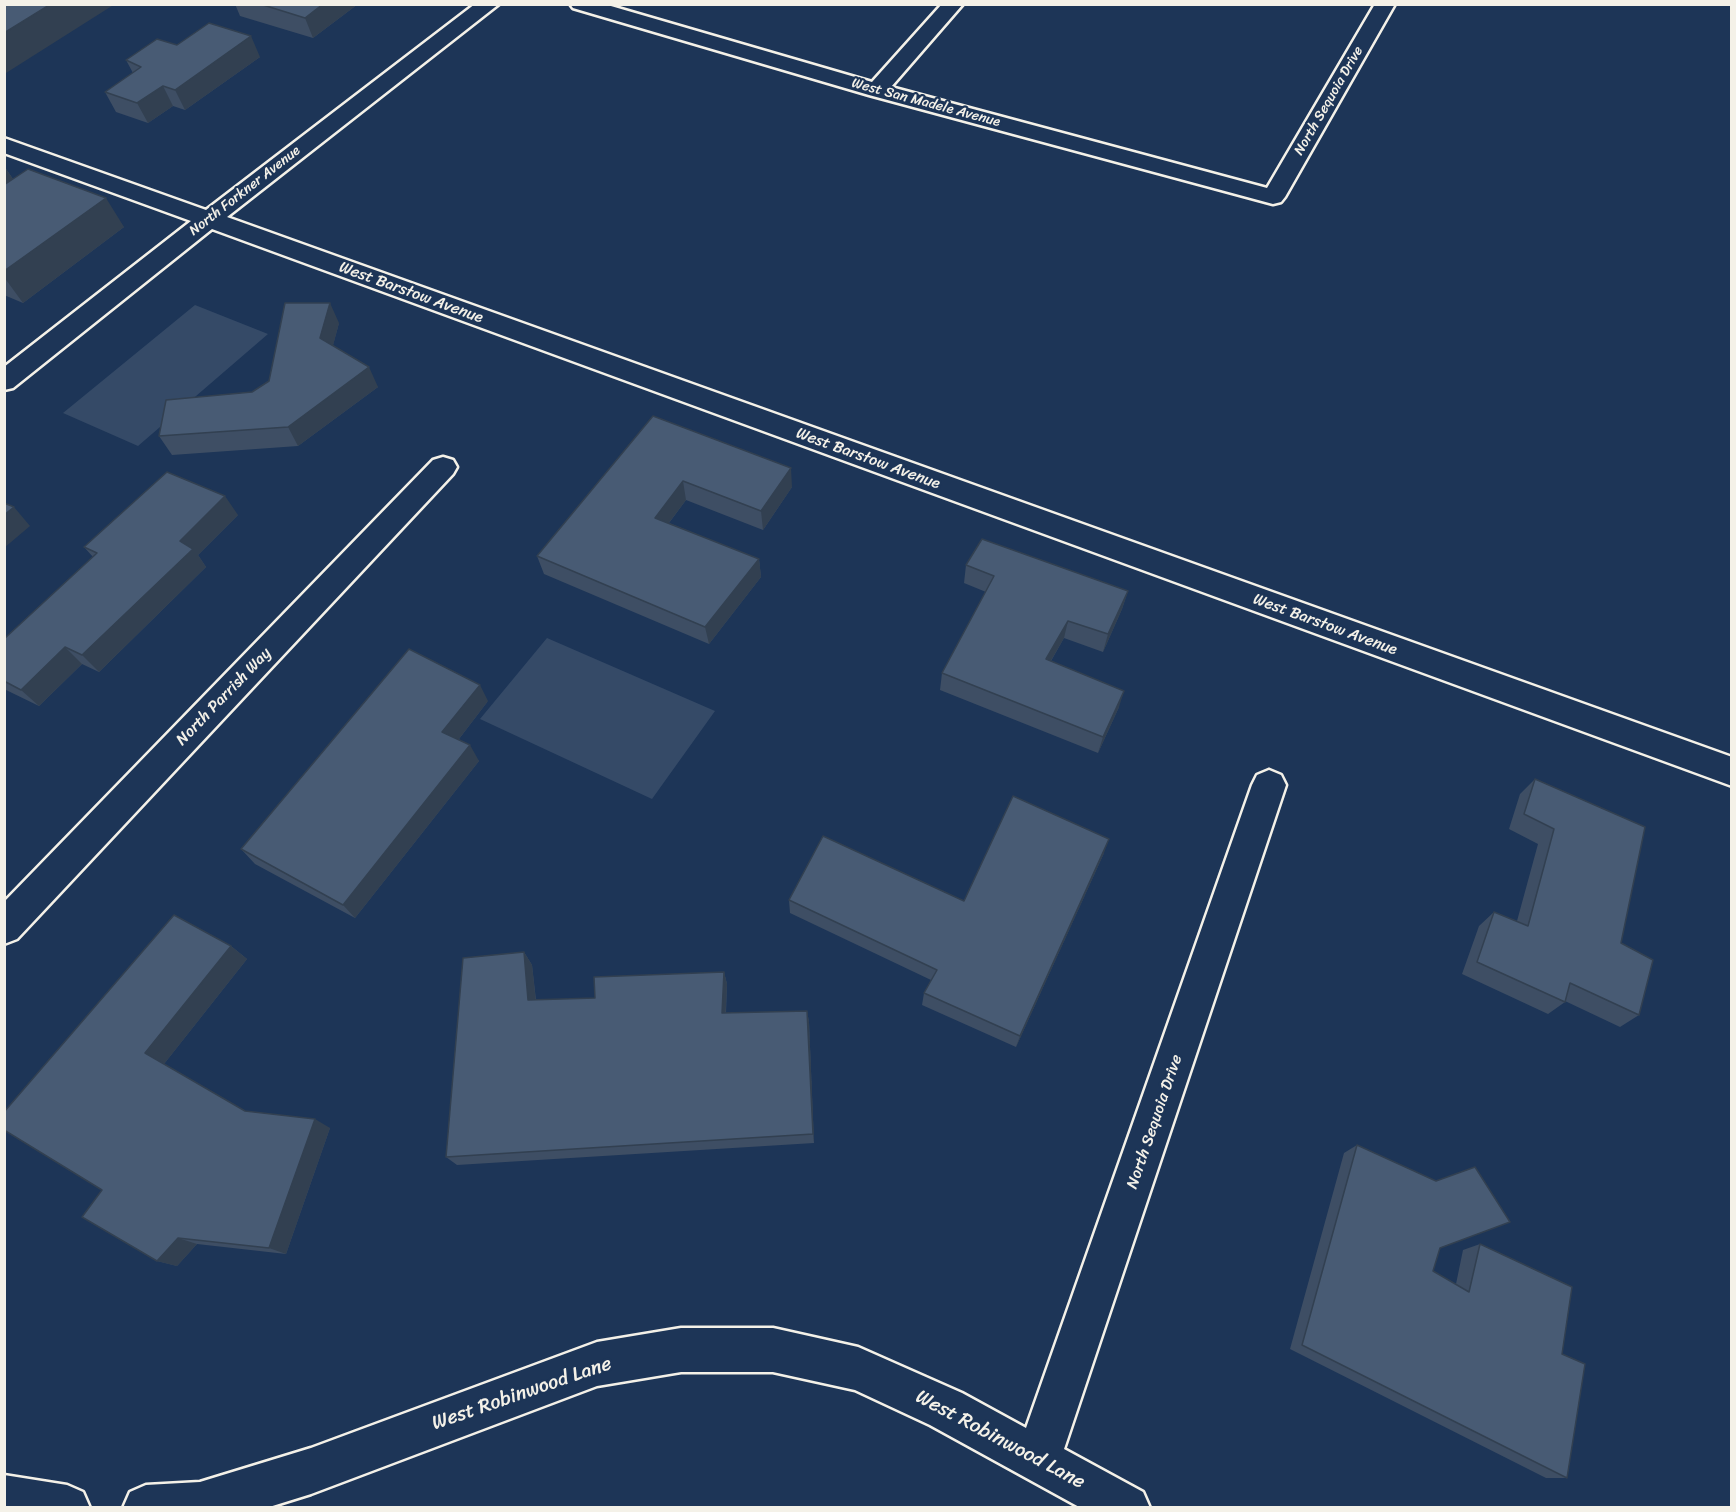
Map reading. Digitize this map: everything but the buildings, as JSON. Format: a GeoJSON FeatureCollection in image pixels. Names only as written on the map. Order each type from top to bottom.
{"type":"FeatureCollection","features":[{"type":"Feature","properties":{"kind":"street","name":"North Forkner Avenue"},"geometry":{"type":"LineString","coordinates":[[4,381],[208,220],[489,4]]}},
{"type":"Feature","properties":{"kind":"street","name":"West San Madele Avenue"},"geometry":{"type":"LineString","coordinates":[[580,4],[877,90],[1273,197]]}},
{"type":"Feature","properties":{"kind":"street"},"geometry":{"type":"LineString","coordinates":[[877,90],[953,4]]}},
{"type":"Feature","properties":{"kind":"street","name":"North Sequoia Drive"},"geometry":{"type":"LineString","coordinates":[[1273,197],[1386,4]]}},
{"type":"Feature","properties":{"kind":"street","name":"West Barstow Avenue"},"geometry":{"type":"LineString","coordinates":[[4,145],[1731,772]]}},
{"type":"Feature","properties":{"kind":"street","name":"North Parrish Way"},"geometry":{"type":"LineString","coordinates":[[4,927],[443,467]]}},
{"type":"Feature","properties":{"kind":"street","name":"North Sequoia Drive"},"geometry":{"type":"LineString","coordinates":[[1038,1458],[1269,785]]}},
{"type":"Feature","properties":{"kind":"street","name":"West Robinwood Lane"},"geometry":{"type":"LineString","coordinates":[[146,1508],[200,1504],[311,1471],[597,1364],[681,1350],[772,1350],[858,1369],[946,1409],[1126,1508]]}},
{"type":"Feature","properties":{"kind":"street"},"geometry":{"type":"LineString","coordinates":[[4,1498],[67,1508]]}},
{"type":"Feature","properties":{"kind":"shaded area"},"geometry":{"type":"Polygon","coordinates":[[[195,305],[268,334],[138,446],[63,413],[195,305]]]}},
{"type":"Feature","properties":{"kind":"shaded area"},"geometry":{"type":"Polygon","coordinates":[[[547,638],[715,711],[652,799],[480,719],[547,638]]]}}]}
